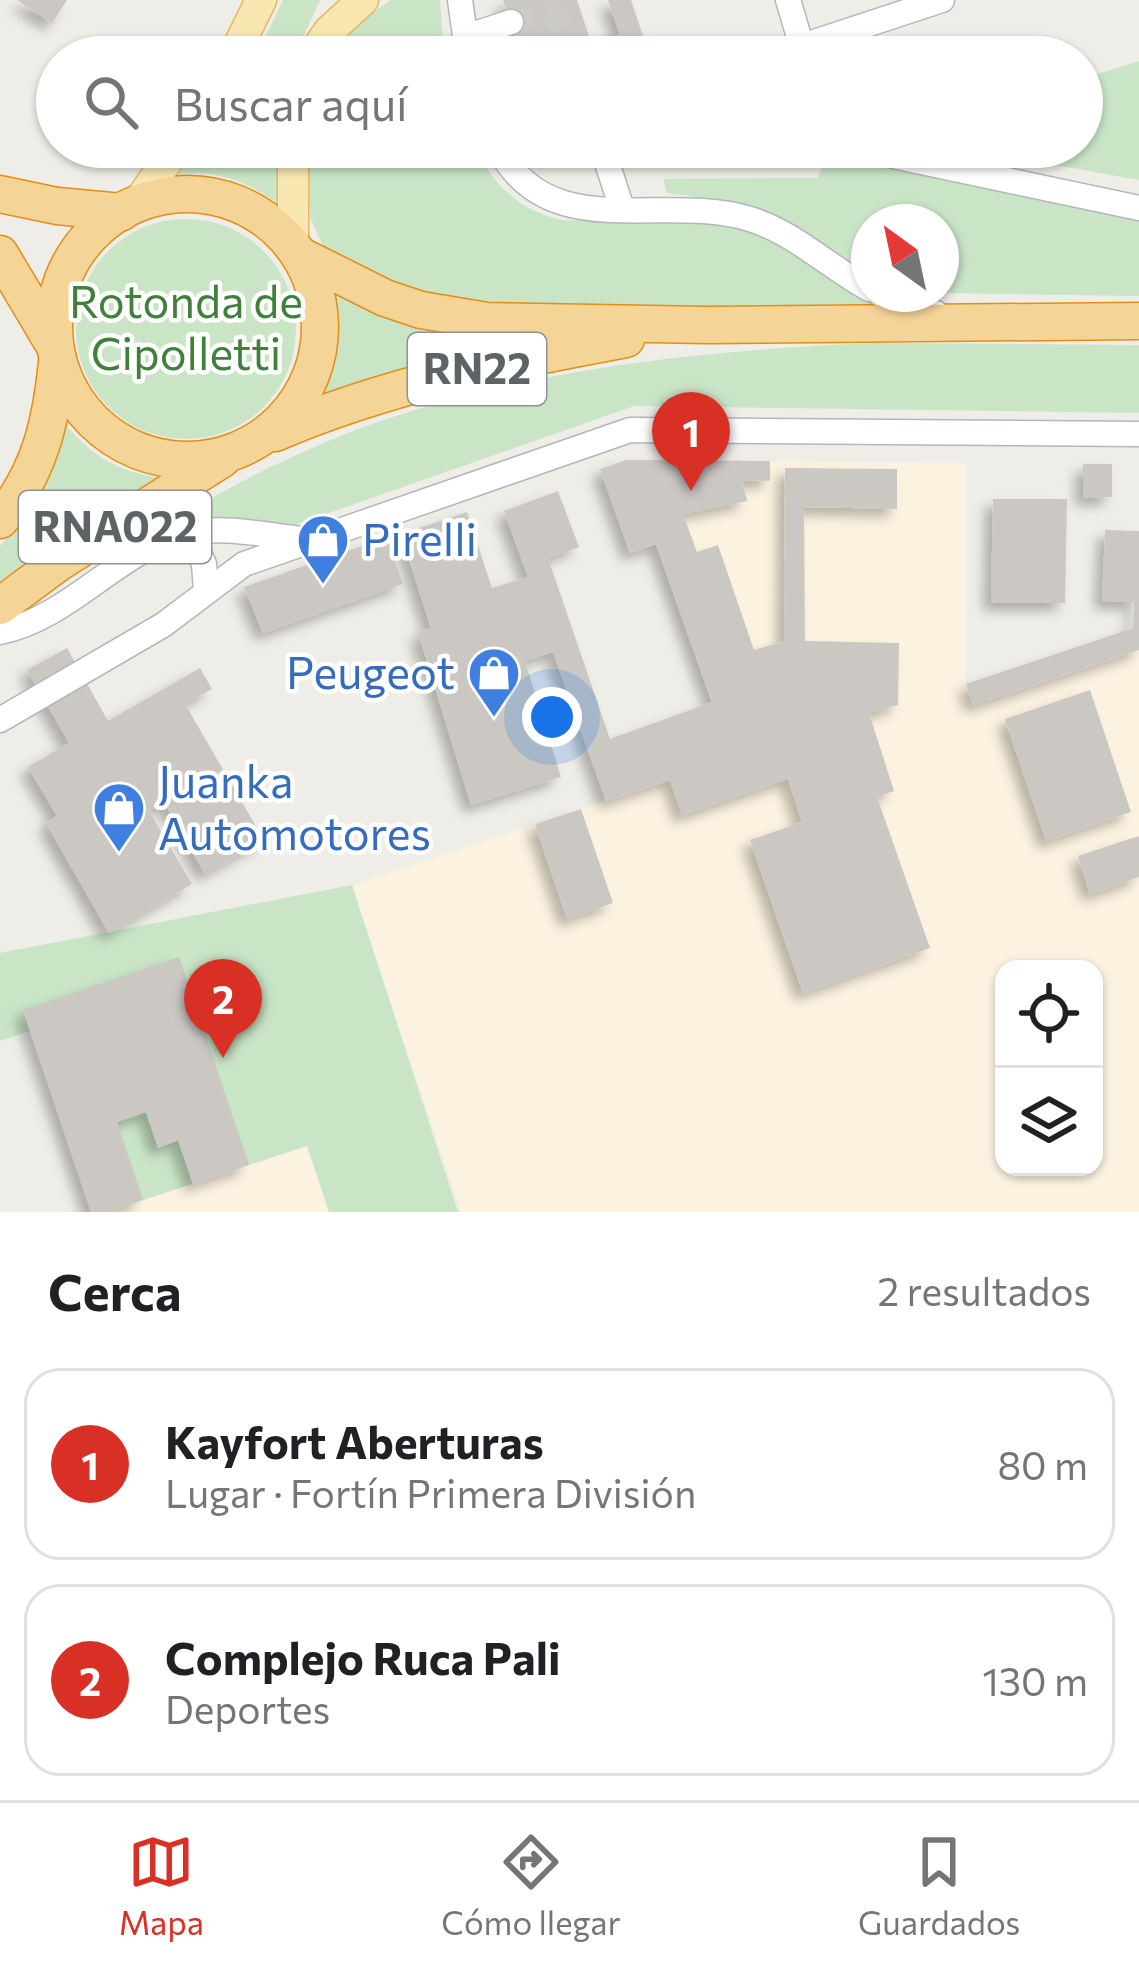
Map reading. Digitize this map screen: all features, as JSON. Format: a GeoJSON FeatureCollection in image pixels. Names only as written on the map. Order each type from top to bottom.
{"type":"FeatureCollection","features":[{"type":"Feature","properties":{"kind":"highway"},"geometry":{"type":"LineString","coordinates":[[0,194],[57,206],[129,208]]}},
{"type":"Feature","properties":{"kind":"highway","name":"RN22"},"geometry":{"type":"LineString","coordinates":[[129,208],[184,194],[233,202],[276,228],[296,251],[385,298],[454,317],[518,323],[707,325],[1139,322]]}},
{"type":"Feature","properties":{"kind":"highway"},"geometry":{"type":"LineString","coordinates":[[56,352],[57,296],[65,272],[94,232],[129,208]]}},
{"type":"Feature","properties":{"kind":"highway"},"geometry":{"type":"LineString","coordinates":[[243,447],[290,410],[313,369],[320,322],[310,276],[296,251]]}},
{"type":"Feature","properties":{"kind":"highway"},"geometry":{"type":"LineString","coordinates":[[0,254],[56,352]]}},
{"type":"Feature","properties":{"kind":"highway","name":"RN22"},"geometry":{"type":"LineString","coordinates":[[56,352],[65,382],[93,422],[134,450],[183,460],[243,447],[325,413],[457,374],[707,325]]}},
{"type":"Feature","properties":{"kind":"highway","name":"RNA022"},"geometry":{"type":"LineString","coordinates":[[0,520],[43,447],[51,418],[56,352]]}},
{"type":"Feature","properties":{"kind":"highway","name":"RNA022"},"geometry":{"type":"LineString","coordinates":[[0,606],[58,563],[243,447]]}},
{"type":"Feature","properties":{"kind":"main road"},"geometry":{"type":"LineString","coordinates":[[243,36],[261,0]]}},
{"type":"Feature","properties":{"kind":"main road"},"geometry":{"type":"LineString","coordinates":[[320,36],[336,0]]}},
{"type":"Feature","properties":{"kind":"main road"},"geometry":{"type":"LineString","coordinates":[[327,36],[363,0]]}},
{"type":"Feature","properties":{"kind":"main road"},"geometry":{"type":"LineString","coordinates":[[129,208],[160,168]]}},
{"type":"Feature","properties":{"kind":"main road"},"geometry":{"type":"LineString","coordinates":[[294,168],[296,251]]}},
{"type":"Feature","properties":{"kind":"street"},"geometry":{"type":"LineString","coordinates":[[460,0],[465,36]]}},
{"type":"Feature","properties":{"kind":"street"},"geometry":{"type":"LineString","coordinates":[[788,0],[799,36]]}},
{"type":"Feature","properties":{"kind":"street"},"geometry":{"type":"LineString","coordinates":[[845,36],[942,0]]}},
{"type":"Feature","properties":{"kind":"street"},"geometry":{"type":"LineString","coordinates":[[486,36],[511,22]]}},
{"type":"Feature","properties":{"kind":"street"},"geometry":{"type":"LineString","coordinates":[[512,168],[521,181],[548,200],[580,207],[748,218],[851,278]]}},
{"type":"Feature","properties":{"kind":"street"},"geometry":{"type":"LineString","coordinates":[[609,168],[622,209]]}},
{"type":"Feature","properties":{"kind":"street"},"geometry":{"type":"LineString","coordinates":[[950,168],[1139,208]]}},
{"type":"Feature","properties":{"kind":"street"},"geometry":{"type":"LineString","coordinates":[[934,312],[961,321]]}},
{"type":"Feature","properties":{"kind":"street"},"geometry":{"type":"LineString","coordinates":[[0,720],[163,625],[244,564],[630,430],[1139,434]]}},
{"type":"Feature","properties":{"kind":"street"},"geometry":{"type":"LineString","coordinates":[[0,632],[51,612],[166,540],[200,531],[310,540]]}},
{"type":"Feature","properties":{"kind":"street"},"geometry":{"type":"LineString","coordinates":[[166,540],[196,547],[204,565],[206,591]]}},
{"type":"Feature","properties":{"kind":"shaded area"},"geometry":{"type":"Polygon","coordinates":[[[626,460],[966,463],[966,684],[1139,626],[1139,1212],[461,1212],[352,885],[731,759],[626,460]]]}},
{"type":"Feature","properties":{"kind":"shaded area"},"geometry":{"type":"Polygon","coordinates":[[[307,1146],[329,1212],[107,1212],[307,1146]]]}},
{"type":"Feature","properties":{"kind":"green space"},"geometry":{"type":"Polygon","coordinates":[[[283,0],[320,0],[304,36],[266,36],[283,0]]]}},
{"type":"Feature","properties":{"kind":"green space"},"geometry":{"type":"Polygon","coordinates":[[[391,0],[440,0],[443,36],[348,36],[391,0]]]}},
{"type":"Feature","properties":{"kind":"green space"},"geometry":{"type":"Polygon","coordinates":[[[1139,61],[1139,180],[1072,168],[1103,168],[1103,72],[1139,61]]]}},
{"type":"Feature","properties":{"kind":"green space"},"geometry":{"type":"Polygon","coordinates":[[[183,168],[280,168],[284,208],[234,180],[177,174],[183,168]]]}},
{"type":"Feature","properties":{"kind":"green space"},"geometry":{"type":"Polygon","coordinates":[[[308,168],[487,168],[509,194],[532,210],[561,220],[742,225],[763,230],[851,288],[851,307],[603,309],[482,301],[410,291],[324,248],[310,218],[308,168]]]}},
{"type":"Feature","properties":{"kind":"green space"},"geometry":{"type":"Polygon","coordinates":[[[822,168],[888,168],[1139,221],[1139,296],[959,293],[959,204],[851,204],[851,267],[749,212],[667,193],[663,179],[818,178],[822,168]]]}},
{"type":"Feature","properties":{"kind":"green space","name":"Rotonda de Cipolletti"},"geometry":{"type":"Polygon","coordinates":[[[186,219],[228,227],[264,251],[288,287],[296,329],[288,371],[264,407],[228,431],[186,439],[144,431],[108,407],[84,371],[76,329],[84,287],[108,251],[144,227],[186,219]]]}},
{"type":"Feature","properties":{"kind":"green space"},"geometry":{"type":"Polygon","coordinates":[[[335,294],[376,314],[552,336],[316,402],[333,353],[335,294]]]}},
{"type":"Feature","properties":{"kind":"green space"},"geometry":{"type":"Polygon","coordinates":[[[874,343],[1139,345],[1139,413],[634,406],[286,528],[168,522],[306,451],[452,399],[631,364],[874,343]]]}},
{"type":"Feature","properties":{"kind":"green space"},"geometry":{"type":"Polygon","coordinates":[[[66,425],[88,448],[112,463],[169,479],[0,591],[0,546],[43,490],[66,425]]]}},
{"type":"Feature","properties":{"kind":"green space"},"geometry":{"type":"Polygon","coordinates":[[[352,885],[458,1212],[329,1212],[307,1146],[107,1212],[91,1212],[30,1031],[0,1041],[0,953],[352,885]]]}},
{"type":"Feature","properties":{"kind":"building"},"geometry":{"type":"Polygon","coordinates":[[[17,0],[67,0],[52,23],[17,0]]]}},
{"type":"Feature","properties":{"kind":"building"},"geometry":{"type":"Polygon","coordinates":[[[503,0],[577,0],[589,36],[515,36],[503,0]]]}},
{"type":"Feature","properties":{"kind":"building"},"geometry":{"type":"Polygon","coordinates":[[[608,0],[631,0],[643,36],[616,36],[620,35],[608,0]]]}},
{"type":"Feature","properties":{"kind":"building"},"geometry":{"type":"Polygon","coordinates":[[[626,460],[770,461],[770,481],[742,480],[747,501],[683,514],[697,552],[718,545],[754,650],[784,641],[785,468],[897,469],[897,509],[804,507],[805,641],[899,643],[898,705],[869,713],[894,791],[877,797],[930,948],[803,993],[750,840],[802,822],[788,779],[682,815],[670,780],[606,801],[553,652],[525,661],[561,777],[471,805],[418,632],[431,628],[401,534],[467,512],[492,588],[528,577],[504,511],[558,491],[579,547],[548,558],[610,739],[712,702],[656,544],[630,553],[600,469],[626,460]]]}},
{"type":"Feature","properties":{"kind":"building"},"geometry":{"type":"Polygon","coordinates":[[[1083,464],[1112,464],[1112,497],[1083,498],[1083,464]]]}},
{"type":"Feature","properties":{"kind":"building"},"geometry":{"type":"Polygon","coordinates":[[[993,499],[1067,499],[1065,603],[991,603],[993,499]]]}},
{"type":"Feature","properties":{"kind":"building"},"geometry":{"type":"Polygon","coordinates":[[[1105,530],[1139,531],[1139,650],[973,705],[966,684],[1133,628],[1134,602],[1102,601],[1105,530]]]}},
{"type":"Feature","properties":{"kind":"building","name":"Pirelli"},"geometry":{"type":"Polygon","coordinates":[[[387,537],[403,584],[263,633],[244,587],[387,537]]]}},
{"type":"Feature","properties":{"kind":"building"},"geometry":{"type":"Polygon","coordinates":[[[67,648],[108,721],[200,668],[212,689],[185,704],[264,840],[205,874],[164,802],[149,811],[192,884],[109,933],[46,823],[57,816],[28,767],[69,743],[27,670],[67,648]]]}},
{"type":"Feature","properties":{"kind":"building"},"geometry":{"type":"Polygon","coordinates":[[[1090,690],[1131,812],[1046,841],[1005,719],[1090,690]]]}},
{"type":"Feature","properties":{"kind":"building"},"geometry":{"type":"Polygon","coordinates":[[[581,809],[613,903],[567,919],[535,824],[581,809]]]}},
{"type":"Feature","properties":{"kind":"building"},"geometry":{"type":"Polygon","coordinates":[[[1139,836],[1139,877],[1090,894],[1078,856],[1139,836]]]}},
{"type":"Feature","properties":{"kind":"building"},"geometry":{"type":"Polygon","coordinates":[[[179,957],[249,1165],[193,1184],[178,1140],[158,1148],[146,1112],[117,1122],[143,1200],[91,1212],[23,1010],[179,957]]]}},
{"type":"Feature","properties":{"kind":"tunnel"},"geometry":{"type":"LineString","coordinates":[[511,22],[549,13],[564,36]]}},
{"type":"Feature","properties":{"kind":"place","name":"Kayfort Aberturas"},"geometry":{"type":"Point","coordinates":[691,491]}},
{"type":"Feature","properties":{"kind":"place","name":"Pirelli"},"geometry":{"type":"Point","coordinates":[323,586]}},
{"type":"Feature","properties":{"kind":"place","name":"Peugeot"},"geometry":{"type":"Point","coordinates":[494,719]}},
{"type":"Feature","properties":{"kind":"place","name":"Juanka Automotores"},"geometry":{"type":"Point","coordinates":[119,854]}},
{"type":"Feature","properties":{"kind":"place","name":"Complejo Ruca Pali"},"geometry":{"type":"Point","coordinates":[223,1058]}}]}
